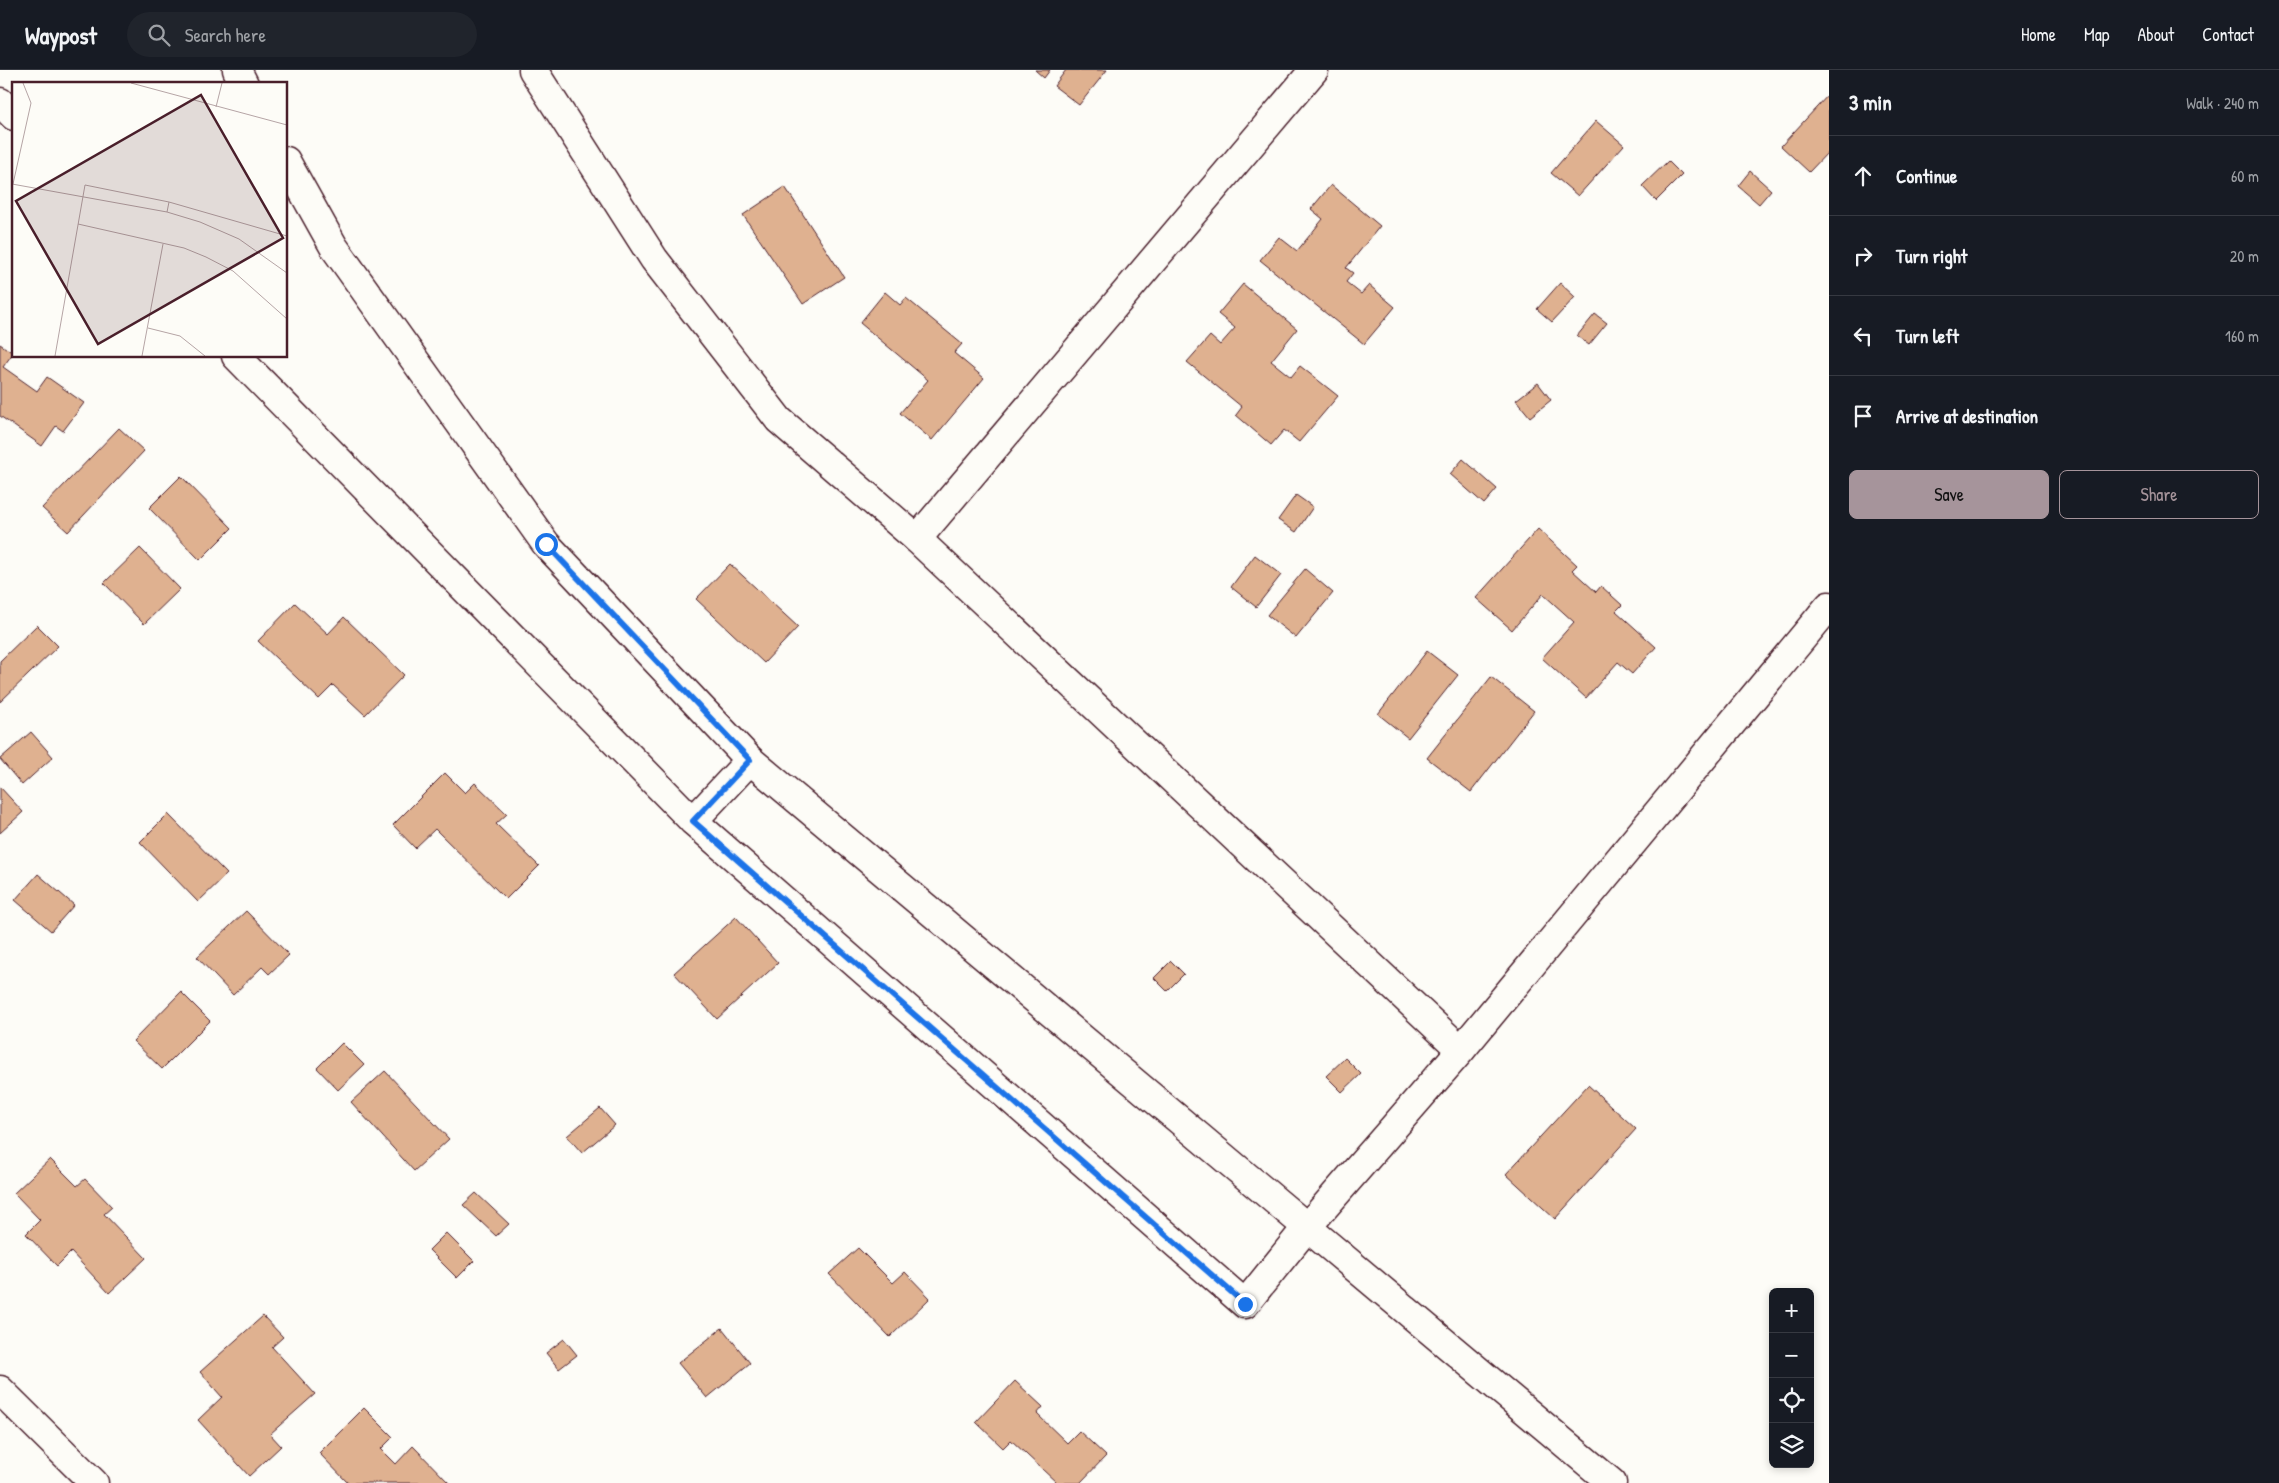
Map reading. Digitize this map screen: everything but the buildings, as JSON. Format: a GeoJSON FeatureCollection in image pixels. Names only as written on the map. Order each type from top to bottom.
{"type":"FeatureCollection","features":[{"type":"Feature","properties":{"kind":"street"},"geometry":{"type":"LineString","coordinates":[[237,70],[243,82]]}},
{"type":"Feature","properties":{"kind":"street"},"geometry":{"type":"LineString","coordinates":[[533,70],[654,259],[779,420],[917,539],[1461,1050]]}},
{"type":"Feature","properties":{"kind":"street"},"geometry":{"type":"LineString","coordinates":[[917,539],[1314,70]]}},
{"type":"Feature","properties":{"kind":"street"},"geometry":{"type":"LineString","coordinates":[[0,102],[12,114]]}},
{"type":"Feature","properties":{"kind":"street"},"geometry":{"type":"LineString","coordinates":[[288,165],[334,247],[546,544],[750,760],[1612,1483]]}},
{"type":"Feature","properties":{"kind":"street"},"geometry":{"type":"LineString","coordinates":[[238,358],[693,821],[1245,1304],[1307,1227],[1461,1050],[1829,606]]}},
{"type":"Feature","properties":{"kind":"street"},"geometry":{"type":"LineString","coordinates":[[693,821],[750,760]]}},
{"type":"Feature","properties":{"kind":"street"},"geometry":{"type":"LineString","coordinates":[[0,1390],[94,1483]]}},
{"type":"Feature","properties":{"kind":"route"},"geometry":{"type":"LineString","coordinates":[[546,544],[750,760],[693,821],[1245,1304]]}}]}
